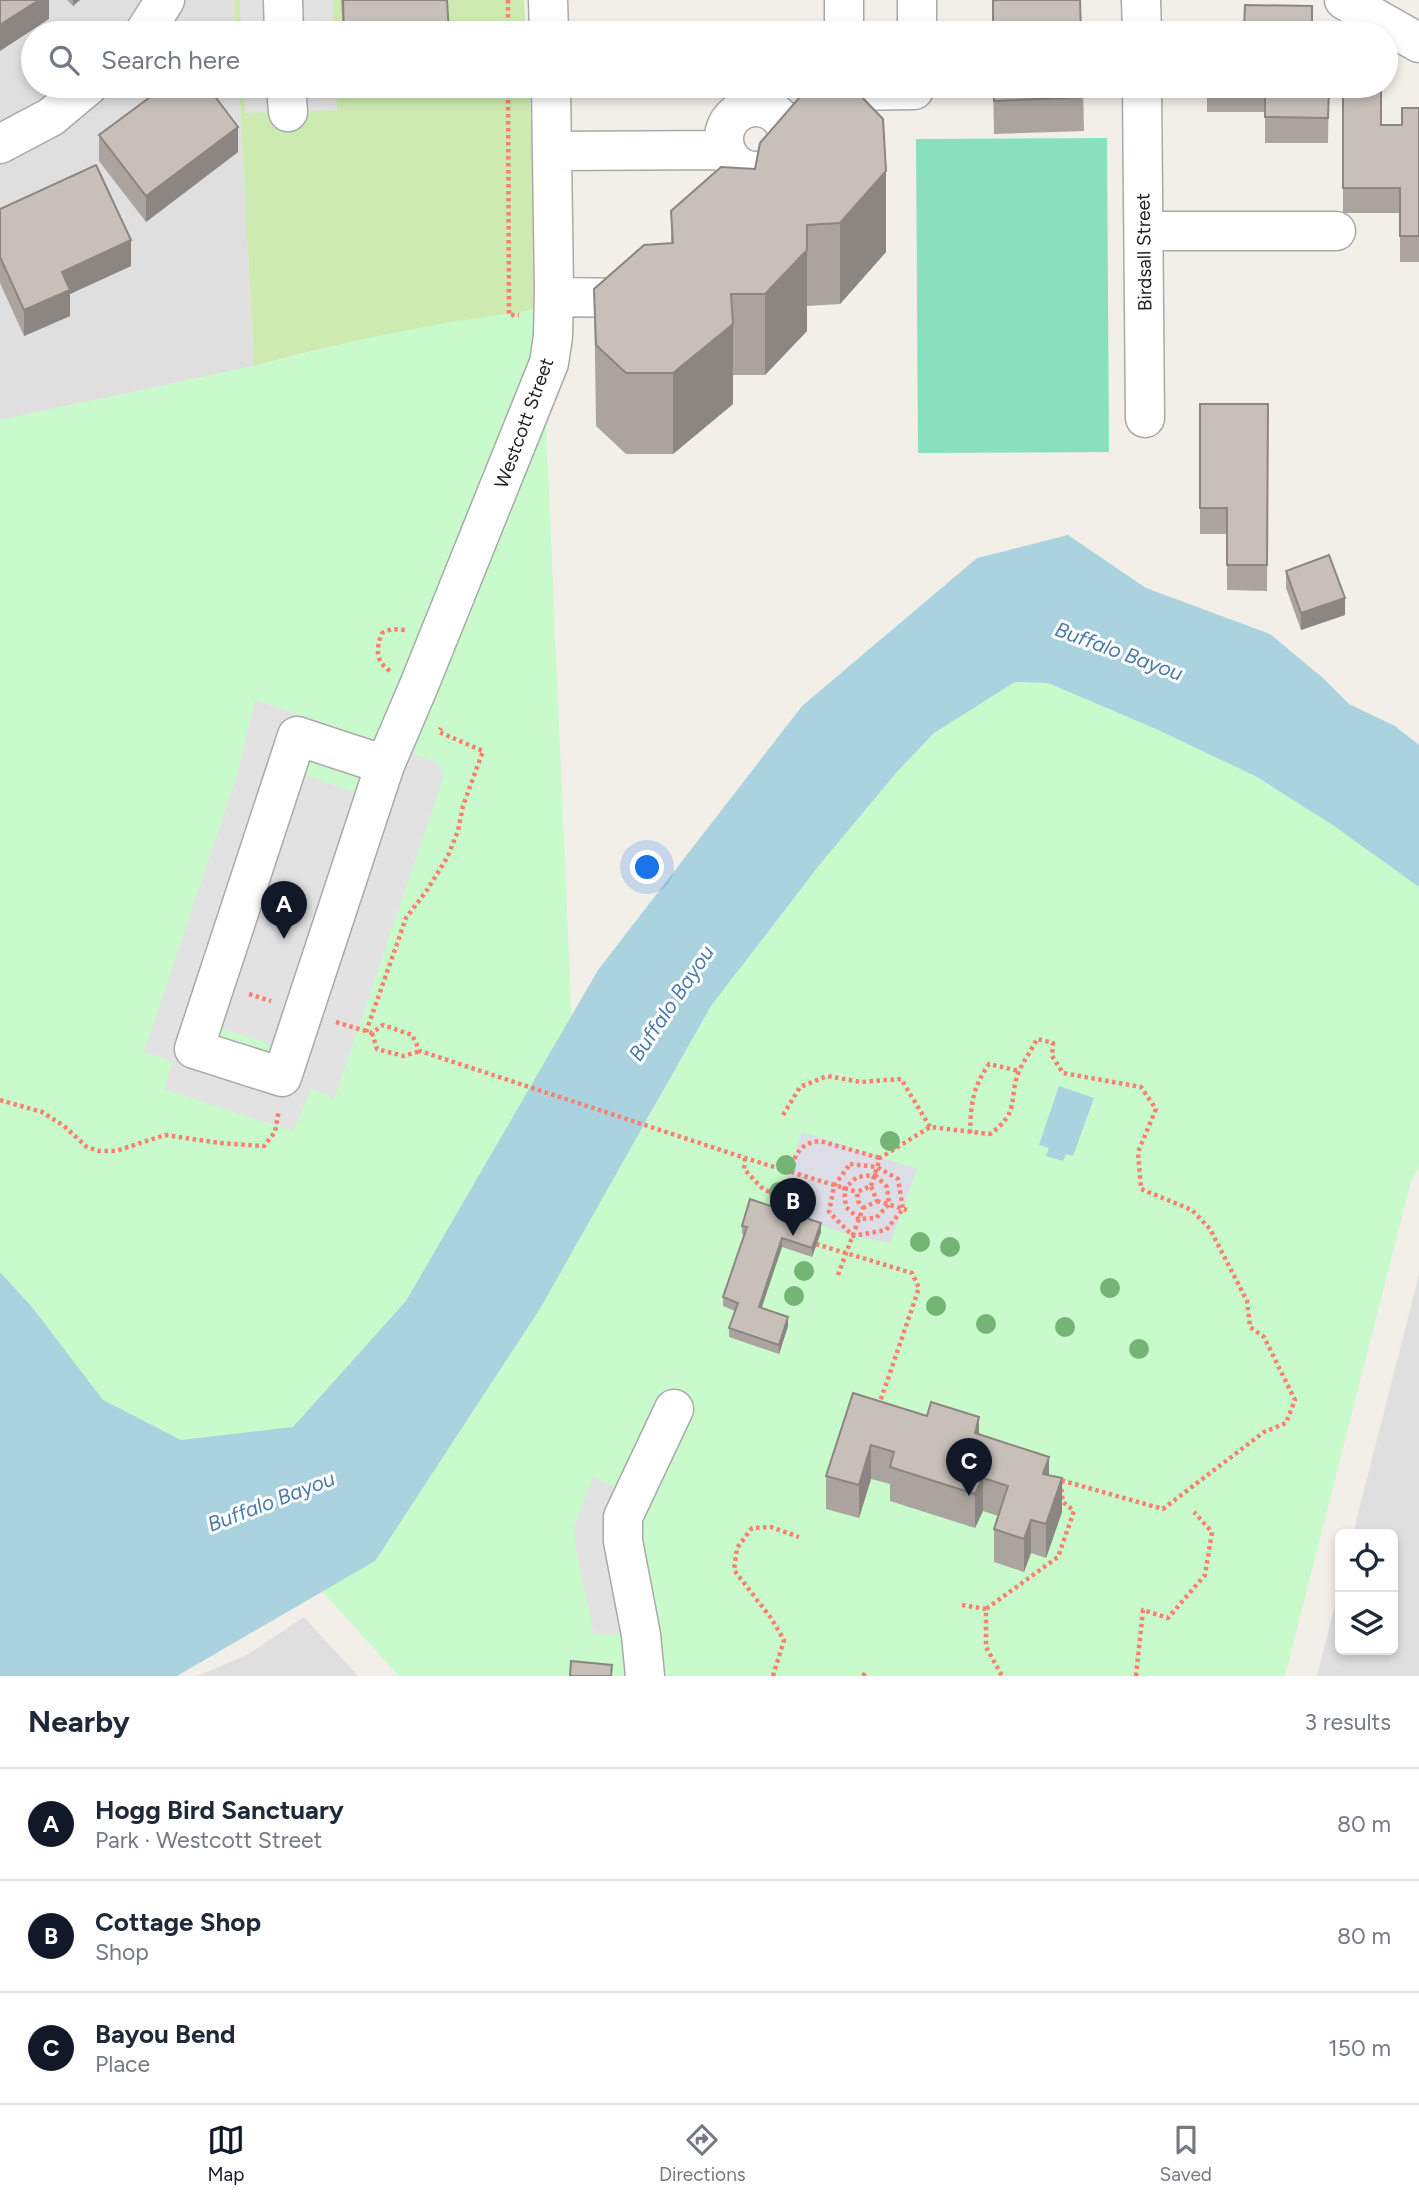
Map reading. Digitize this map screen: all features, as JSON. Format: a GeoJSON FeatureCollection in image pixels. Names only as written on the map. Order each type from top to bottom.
{"type":"FeatureCollection","features":[{"type":"Feature","properties":{"kind":"street"},"geometry":{"type":"LineString","coordinates":[[151,21],[164,0]]}},
{"type":"Feature","properties":{"kind":"street"},"geometry":{"type":"LineString","coordinates":[[283,0],[284,21]]}},
{"type":"Feature","properties":{"kind":"street"},"geometry":{"type":"LineString","coordinates":[[548,0],[549,21]]}},
{"type":"Feature","properties":{"kind":"street"},"geometry":{"type":"LineString","coordinates":[[844,0],[844,21]]}},
{"type":"Feature","properties":{"kind":"street"},"geometry":{"type":"LineString","coordinates":[[917,0],[917,21]]}},
{"type":"Feature","properties":{"kind":"street"},"geometry":{"type":"LineString","coordinates":[[1142,0],[1142,21]]}},
{"type":"Feature","properties":{"kind":"street"},"geometry":{"type":"LineString","coordinates":[[1344,0],[1381,21]]}},
{"type":"Feature","properties":{"kind":"street"},"geometry":{"type":"LineString","coordinates":[[1398,31],[1419,43]]}},
{"type":"Feature","properties":{"kind":"street"},"geometry":{"type":"LineString","coordinates":[[0,144],[51,117],[74,98]]}},
{"type":"Feature","properties":{"kind":"street","name":"Westcott Street"},"geometry":{"type":"LineString","coordinates":[[282,1077],[385,765],[419,699],[549,363],[553,336],[540,306],[553,151],[551,98]]}},
{"type":"Feature","properties":{"kind":"street"},"geometry":{"type":"LineString","coordinates":[[736,209],[737,160],[723,141],[728,122],[743,109],[764,108],[782,120],[829,116],[888,98]]}},
{"type":"Feature","properties":{"kind":"street","name":"Birdsall Street"},"geometry":{"type":"LineString","coordinates":[[1142,98],[1145,418]]}},
{"type":"Feature","properties":{"kind":"street"},"geometry":{"type":"LineString","coordinates":[[553,151],[737,160],[760,171],[770,168],[829,116]]}},
{"type":"Feature","properties":{"kind":"street"},"geometry":{"type":"LineString","coordinates":[[1144,231],[1336,231]]}},
{"type":"Feature","properties":{"kind":"street"},"geometry":{"type":"LineString","coordinates":[[540,306],[633,298],[650,294],[662,285]]}},
{"type":"Feature","properties":{"kind":"street"},"geometry":{"type":"LineString","coordinates":[[282,1077],[194,1049],[215,982],[297,736],[385,765]]}},
{"type":"Feature","properties":{"kind":"street"},"geometry":{"type":"LineString","coordinates":[[645,1676],[641,1635],[622,1541],[624,1517],[674,1409]]}},
{"type":"Feature","properties":{"kind":"path"},"geometry":{"type":"LineString","coordinates":[[508,0],[508,21]]}},
{"type":"Feature","properties":{"kind":"path"},"geometry":{"type":"LineString","coordinates":[[508,98],[509,315],[540,306]]}},
{"type":"Feature","properties":{"kind":"path"},"geometry":{"type":"LineString","coordinates":[[410,632],[402,628],[382,634],[377,645],[382,666],[419,699],[439,732],[483,751],[447,858],[406,918],[369,1033],[377,1049],[404,1056],[419,1051]]}},
{"type":"Feature","properties":{"kind":"path"},"geometry":{"type":"LineString","coordinates":[[877,1201],[871,1186],[880,1158],[930,1127],[990,1133],[1000,1127],[1011,1113],[1019,1071],[1037,1039],[1053,1043],[1052,1056],[1063,1073],[1141,1087],[1156,1109],[1138,1152],[1141,1189],[1192,1210],[1210,1229],[1247,1301],[1250,1327],[1264,1337],[1295,1400],[1286,1423],[1264,1432],[1163,1509],[1048,1476]]}},
{"type":"Feature","properties":{"kind":"path"},"geometry":{"type":"LineString","coordinates":[[443,1057],[844,1189],[857,1192],[871,1186]]}},
{"type":"Feature","properties":{"kind":"path"},"geometry":{"type":"LineString","coordinates":[[970,1133],[971,1100],[989,1064],[1019,1071]]}},
{"type":"Feature","properties":{"kind":"path"},"geometry":{"type":"LineString","coordinates":[[783,1115],[800,1087],[827,1076],[861,1082],[901,1079],[930,1127]]}},
{"type":"Feature","properties":{"kind":"path"},"geometry":{"type":"LineString","coordinates":[[0,1100],[42,1112],[64,1126],[87,1147],[99,1151],[116,1151],[165,1135],[264,1146],[271,1140],[278,1125],[282,1077]]}},
{"type":"Feature","properties":{"kind":"path"},"geometry":{"type":"LineString","coordinates":[[789,1172],[799,1148],[810,1142],[820,1141],[880,1158]]}},
{"type":"Feature","properties":{"kind":"path"},"geometry":{"type":"LineString","coordinates":[[745,1158],[744,1169],[763,1189],[776,1195],[780,1218]]}},
{"type":"Feature","properties":{"kind":"path"},"geometry":{"type":"LineString","coordinates":[[853,1236],[829,1212],[834,1185],[850,1164],[877,1167],[898,1179],[905,1209]]}},
{"type":"Feature","properties":{"kind":"path"},"geometry":{"type":"LineString","coordinates":[[875,1175],[887,1186],[889,1204],[876,1218],[859,1219],[846,1206],[844,1189],[857,1177],[875,1175]]}},
{"type":"Feature","properties":{"kind":"path"},"geometry":{"type":"LineString","coordinates":[[857,1192],[858,1201],[863,1208]]}},
{"type":"Feature","properties":{"kind":"path"},"geometry":{"type":"LineString","coordinates":[[838,1275],[863,1208],[877,1201],[905,1209]]}},
{"type":"Feature","properties":{"kind":"path"},"geometry":{"type":"LineString","coordinates":[[853,1236],[886,1230],[905,1209]]}},
{"type":"Feature","properties":{"kind":"path"},"geometry":{"type":"LineString","coordinates":[[816,1244],[912,1273],[919,1288],[877,1411]]}},
{"type":"Feature","properties":{"kind":"path"},"geometry":{"type":"LineString","coordinates":[[962,1605],[986,1609],[1058,1557],[1074,1511],[1063,1502],[1060,1480]]}},
{"type":"Feature","properties":{"kind":"path"},"geometry":{"type":"LineString","coordinates":[[1136,1676],[1143,1610],[1168,1618],[1206,1575],[1212,1532],[1194,1512]]}},
{"type":"Feature","properties":{"kind":"path"},"geometry":{"type":"LineString","coordinates":[[773,1676],[784,1640],[771,1618],[734,1570],[737,1548],[752,1528],[772,1527],[799,1537]]}},
{"type":"Feature","properties":{"kind":"path"},"geometry":{"type":"LineString","coordinates":[[986,1609],[986,1647],[1002,1676]]}},
{"type":"Feature","properties":{"kind":"shaded area"},"geometry":{"type":"Polygon","coordinates":[[[0,0],[234,0],[235,21],[21,21],[21,98],[240,98],[254,366],[0,420],[0,0]]]}},
{"type":"Feature","properties":{"kind":"shaded area"},"geometry":{"type":"Polygon","coordinates":[[[240,0],[333,0],[334,21],[241,21],[240,0]]]}},
{"type":"Feature","properties":{"kind":"shaded area"},"geometry":{"type":"Polygon","coordinates":[[[244,98],[336,98],[337,110],[245,113],[244,98]]]}},
{"type":"Feature","properties":{"kind":"shaded area"},"geometry":{"type":"Polygon","coordinates":[[[255,700],[437,762],[444,776],[334,1099],[311,1089],[293,1131],[164,1089],[173,1061],[144,1052],[237,775],[255,700]],[[308,759],[303,774],[353,792],[359,779],[349,767],[308,759]],[[220,1028],[217,1037],[261,1056],[270,1049],[269,1044],[220,1028]]]}},
{"type":"Feature","properties":{"kind":"shaded area"},"geometry":{"type":"Polygon","coordinates":[[[802,1132],[917,1169],[890,1243],[853,1236],[787,1214],[782,1193],[802,1132]]]}},
{"type":"Feature","properties":{"kind":"shaded area"},"geometry":{"type":"Polygon","coordinates":[[[1419,1274],[1419,1676],[1317,1676],[1335,1604],[1335,1655],[1398,1655],[1398,1529],[1354,1529],[1419,1274]]]}},
{"type":"Feature","properties":{"kind":"shaded area"},"geometry":{"type":"Polygon","coordinates":[[[593,1477],[634,1496],[641,1635],[594,1634],[577,1556],[574,1527],[593,1477]]]}},
{"type":"Feature","properties":{"kind":"shaded area"},"geometry":{"type":"Polygon","coordinates":[[[304,1617],[358,1676],[197,1676],[247,1655],[304,1617]]]}},
{"type":"Feature","properties":{"kind":"green space"},"geometry":{"type":"Polygon","coordinates":[[[234,0],[524,0],[525,21],[235,21],[234,0]]]}},
{"type":"Feature","properties":{"kind":"green space"},"geometry":{"type":"Polygon","coordinates":[[[240,98],[530,98],[541,309],[397,333],[254,366],[240,98]]]}},
{"type":"Feature","properties":{"kind":"green space"},"geometry":{"type":"Polygon","coordinates":[[[1107,138],[1109,452],[918,453],[916,139],[1107,138]]]}},
{"type":"Feature","properties":{"kind":"green space"},"geometry":{"type":"Polygon","coordinates":[[[541,309],[572,1027],[641,1126],[647,1121],[711,1006],[821,863],[896,773],[934,733],[1015,682],[1048,683],[1156,729],[1257,777],[1334,826],[1419,887],[1419,1167],[1411,1181],[1285,1676],[399,1676],[310,1578],[0,1628],[0,420],[254,366],[367,338],[450,322],[541,309]]]}},
{"type":"Feature","properties":{"kind":"water","name":"Buffalo Bayou"},"geometry":{"type":"Polygon","coordinates":[[[1068,535],[1146,588],[1270,634],[1323,678],[1349,704],[1395,726],[1419,745],[1419,887],[1334,826],[1257,777],[1156,729],[1048,683],[1015,682],[934,733],[896,773],[821,863],[711,1006],[541,1307],[375,1561],[177,1676],[0,1676],[0,1272],[32,1307],[103,1400],[181,1440],[293,1427],[406,1301],[598,970],[802,706],[977,558],[1068,535]]]}},
{"type":"Feature","properties":{"kind":"water"},"geometry":{"type":"Polygon","coordinates":[[[1059,1086],[1094,1098],[1073,1156],[1066,1154],[1063,1161],[1046,1156],[1049,1148],[1039,1145],[1059,1086]]]}},
{"type":"Feature","properties":{"kind":"building"},"geometry":{"type":"Polygon","coordinates":[[[0,0],[39,0],[0,25],[0,0]]]}},
{"type":"Feature","properties":{"kind":"building"},"geometry":{"type":"Polygon","coordinates":[[[343,0],[447,0],[448,21],[344,21],[343,0]]]}},
{"type":"Feature","properties":{"kind":"building"},"geometry":{"type":"Polygon","coordinates":[[[993,0],[1080,0],[1081,21],[993,21],[993,0]]]}},
{"type":"Feature","properties":{"kind":"building"},"geometry":{"type":"Polygon","coordinates":[[[1245,5],[1312,6],[1312,21],[1244,21],[1245,5]]]}},
{"type":"Feature","properties":{"kind":"building"},"geometry":{"type":"Polygon","coordinates":[[[149,98],[216,98],[238,127],[146,196],[99,135],[149,98]]]}},
{"type":"Feature","properties":{"kind":"building"},"geometry":{"type":"Polygon","coordinates":[[[799,98],[863,98],[883,119],[886,171],[840,223],[807,225],[807,250],[765,294],[731,294],[733,324],[673,373],[626,373],[596,345],[594,289],[644,245],[673,243],[671,211],[721,167],[755,169],[760,143],[799,98]]]}},
{"type":"Feature","properties":{"kind":"building"},"geometry":{"type":"Polygon","coordinates":[[[994,98],[1062,98],[994,101],[994,98]]]}},
{"type":"Feature","properties":{"kind":"building"},"geometry":{"type":"Polygon","coordinates":[[[1265,98],[1329,98],[1328,118],[1265,117],[1265,98]]]}},
{"type":"Feature","properties":{"kind":"building"},"geometry":{"type":"Polygon","coordinates":[[[1343,98],[1381,98],[1381,125],[1402,125],[1402,108],[1419,108],[1419,236],[1400,236],[1400,188],[1343,188],[1343,98]]]}},
{"type":"Feature","properties":{"kind":"building"},"geometry":{"type":"Polygon","coordinates":[[[96,165],[131,240],[62,272],[70,290],[24,310],[0,257],[0,209],[96,165]]]}},
{"type":"Feature","properties":{"kind":"building"},"geometry":{"type":"Polygon","coordinates":[[[1200,404],[1268,404],[1267,565],[1227,565],[1227,508],[1200,508],[1200,404]]]}},
{"type":"Feature","properties":{"kind":"building"},"geometry":{"type":"Polygon","coordinates":[[[1329,555],[1345,598],[1301,613],[1286,571],[1329,555]]]}},
{"type":"Feature","properties":{"kind":"building"},"geometry":{"type":"Polygon","coordinates":[[[750,1199],[821,1223],[812,1248],[782,1238],[759,1307],[788,1317],[779,1345],[729,1328],[738,1303],[723,1297],[747,1227],[742,1226],[750,1199]]]}},
{"type":"Feature","properties":{"kind":"building"},"geometry":{"type":"Polygon","coordinates":[[[853,1393],[927,1416],[931,1402],[979,1417],[975,1433],[1049,1457],[1043,1474],[1062,1478],[1046,1524],[1031,1520],[1024,1539],[994,1529],[1008,1486],[983,1478],[975,1494],[890,1467],[894,1452],[871,1445],[859,1485],[826,1476],[853,1393]]]}},
{"type":"Feature","properties":{"kind":"building"},"geometry":{"type":"Polygon","coordinates":[[[571,1661],[612,1665],[611,1676],[570,1676],[571,1661]]]}},
{"type":"Feature","properties":{"kind":"place","name":"Hogg Bird Sanctuary"},"geometry":{"type":"Point","coordinates":[284,939]}},
{"type":"Feature","properties":{"kind":"place","name":"Cottage Shop"},"geometry":{"type":"Point","coordinates":[793,1236]}},
{"type":"Feature","properties":{"kind":"place","name":"Bayou Bend"},"geometry":{"type":"Point","coordinates":[969,1496]}}]}
